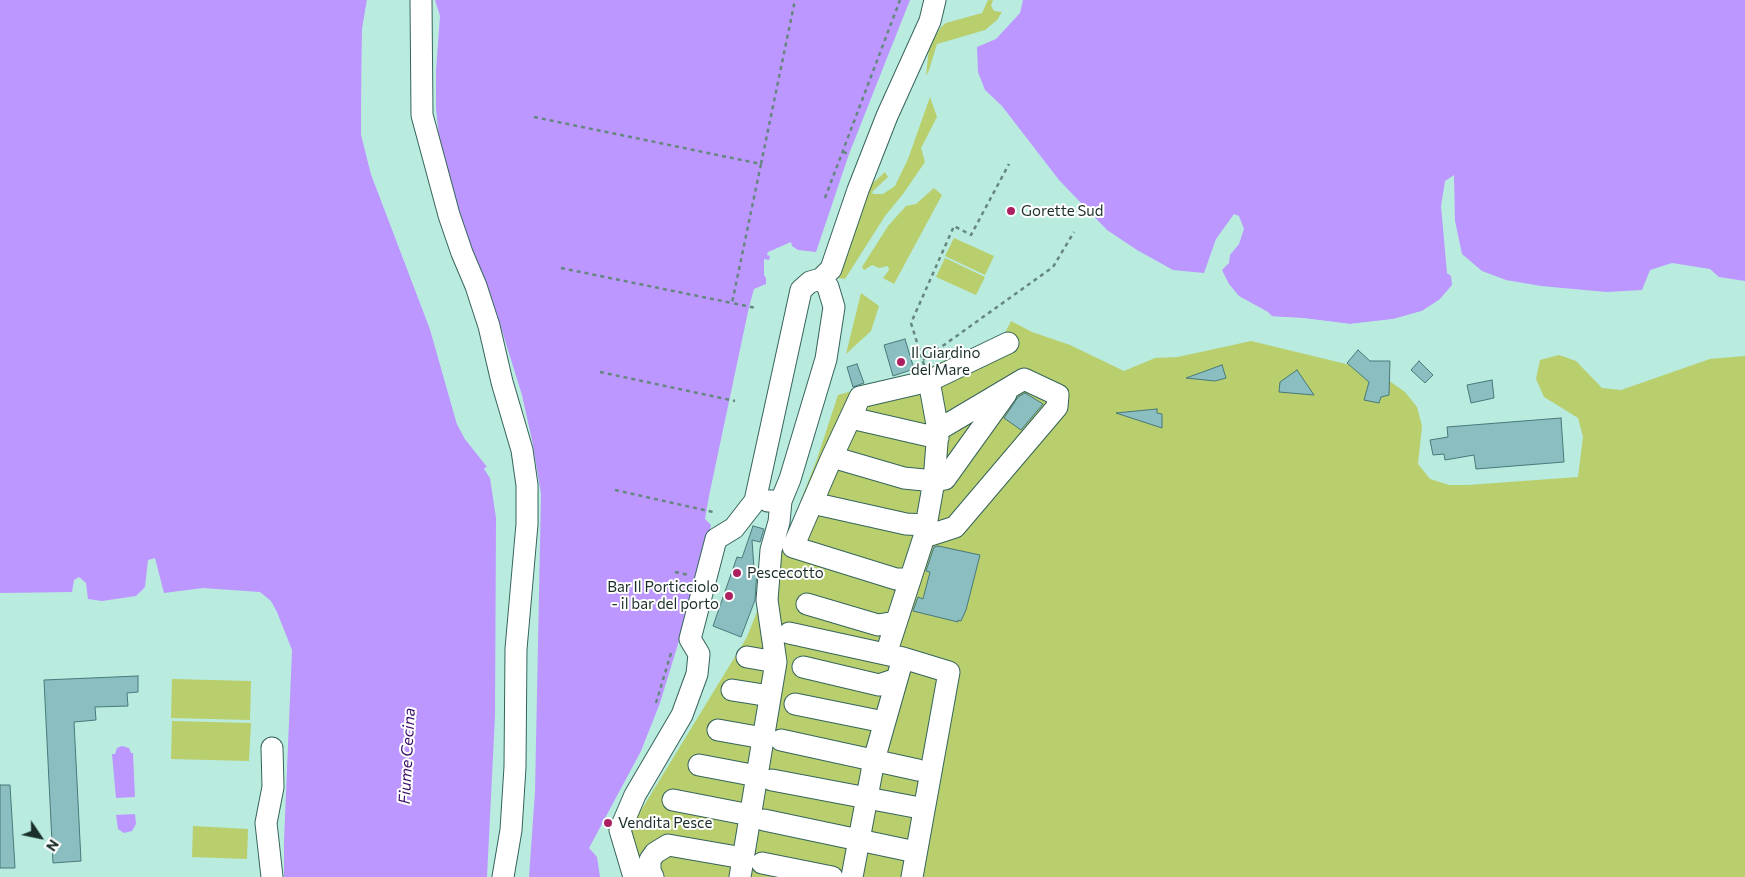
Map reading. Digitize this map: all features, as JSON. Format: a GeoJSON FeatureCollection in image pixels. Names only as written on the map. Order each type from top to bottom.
{"type":"FeatureCollection","features":[{"type":"Feature","properties":{"kind":"street"},"geometry":{"type":"LineString","coordinates":[[421,0],[422,115],[449,215],[489,326],[502,382],[522,450],[527,485],[528,524],[516,649],[515,767],[511,830],[503,877]]}},
{"type":"Feature","properties":{"kind":"street"},"geometry":{"type":"LineString","coordinates":[[634,877],[620,830],[635,795],[682,715],[697,674],[698,654],[690,639],[716,539],[734,528],[755,500],[802,290],[810,282],[821,279],[831,269],[858,190],[887,116],[930,21],[935,0]]}},
{"type":"Feature","properties":{"kind":"street"},"geometry":{"type":"LineString","coordinates":[[748,866],[772,739],[770,696],[776,662],[767,600],[771,550],[779,522],[781,501],[790,479],[826,359],[834,307],[828,287],[821,279]]}},
{"type":"Feature","properties":{"kind":"street"},"geometry":{"type":"LineString","coordinates":[[910,579],[896,579],[794,547],[860,397],[929,380],[1008,343]]}},
{"type":"Feature","properties":{"kind":"street"},"geometry":{"type":"LineString","coordinates":[[812,503],[906,524],[925,531],[956,527],[1057,407],[1058,396],[1024,378],[938,434],[851,418]]}},
{"type":"Feature","properties":{"kind":"street"},"geometry":{"type":"LineString","coordinates":[[852,877],[874,760],[896,679],[894,656],[896,622],[925,531],[934,481],[938,434],[929,380]]}},
{"type":"Feature","properties":{"kind":"street"},"geometry":{"type":"LineString","coordinates":[[832,457],[904,478],[934,481],[945,479],[1012,386]]}},
{"type":"Feature","properties":{"kind":"street"},"geometry":{"type":"LineString","coordinates":[[755,500],[781,501]]}},
{"type":"Feature","properties":{"kind":"street"},"geometry":{"type":"LineString","coordinates":[[807,604],[878,625],[896,622]]}},
{"type":"Feature","properties":{"kind":"street"},"geometry":{"type":"LineString","coordinates":[[789,633],[894,656],[949,672],[912,877]]}},
{"type":"Feature","properties":{"kind":"street"},"geometry":{"type":"LineString","coordinates":[[747,657],[776,662]]}},
{"type":"Feature","properties":{"kind":"street"},"geometry":{"type":"LineString","coordinates":[[803,667],[879,685],[896,679]]}},
{"type":"Feature","properties":{"kind":"street"},"geometry":{"type":"LineString","coordinates":[[732,690],[770,696]]}},
{"type":"Feature","properties":{"kind":"street"},"geometry":{"type":"LineString","coordinates":[[795,704],[884,722]]}},
{"type":"Feature","properties":{"kind":"street"},"geometry":{"type":"LineString","coordinates":[[718,730],[772,739],[918,770]]}},
{"type":"Feature","properties":{"kind":"street"},"geometry":{"type":"LineString","coordinates":[[272,748],[274,787],[266,823],[272,877]]}},
{"type":"Feature","properties":{"kind":"street"},"geometry":{"type":"LineString","coordinates":[[699,765],[920,808]]}},
{"type":"Feature","properties":{"kind":"street"},"geometry":{"type":"LineString","coordinates":[[673,800],[911,851]]}},
{"type":"Feature","properties":{"kind":"street"},"geometry":{"type":"LineString","coordinates":[[653,877],[650,871],[650,860],[655,853],[668,845],[748,866],[832,877]]}},
{"type":"Feature","properties":{"kind":"path"},"geometry":{"type":"LineString","coordinates":[[732,303],[795,0]]}},
{"type":"Feature","properties":{"kind":"path"},"geometry":{"type":"LineString","coordinates":[[825,198],[900,0]]}},
{"type":"Feature","properties":{"kind":"path"},"geometry":{"type":"LineString","coordinates":[[534,117],[761,164]]}},
{"type":"Feature","properties":{"kind":"path"},"geometry":{"type":"LineString","coordinates":[[843,152],[849,154]]}},
{"type":"Feature","properties":{"kind":"path"},"geometry":{"type":"LineString","coordinates":[[929,380],[911,323],[954,226],[971,235],[1009,164]]}},
{"type":"Feature","properties":{"kind":"path"},"geometry":{"type":"LineString","coordinates":[[922,360],[1053,267],[1074,232]]}},
{"type":"Feature","properties":{"kind":"path"},"geometry":{"type":"LineString","coordinates":[[561,268],[756,308]]}},
{"type":"Feature","properties":{"kind":"path"},"geometry":{"type":"LineString","coordinates":[[600,372],[735,401]]}},
{"type":"Feature","properties":{"kind":"path"},"geometry":{"type":"LineString","coordinates":[[615,490],[713,512]]}},
{"type":"Feature","properties":{"kind":"path"},"geometry":{"type":"LineString","coordinates":[[675,572],[695,577]]}},
{"type":"Feature","properties":{"kind":"path"},"geometry":{"type":"LineString","coordinates":[[656,703],[672,655]]}},
{"type":"Feature","properties":{"kind":"green space"},"geometry":{"type":"Polygon","coordinates":[[[988,0],[993,0],[991,6],[994,11],[1002,12],[997,20],[985,30],[937,44],[926,76],[929,48],[941,27],[946,23],[982,13],[988,0]]]}},
{"type":"Feature","properties":{"kind":"green space"},"geometry":{"type":"Polygon","coordinates":[[[930,97],[937,117],[921,148],[925,162],[885,216],[845,279],[838,278],[836,274],[863,192],[885,172],[888,177],[872,192],[873,194],[883,194],[895,186],[908,159],[930,97]]]}},
{"type":"Feature","properties":{"kind":"green space"},"geometry":{"type":"Polygon","coordinates":[[[934,188],[942,195],[894,284],[883,278],[889,270],[888,266],[879,268],[872,265],[864,270],[862,267],[888,226],[906,206],[916,204],[934,188]]]}},
{"type":"Feature","properties":{"kind":"green space"},"geometry":{"type":"Polygon","coordinates":[[[954,238],[994,256],[985,275],[945,256],[954,238]]]}},
{"type":"Feature","properties":{"kind":"green space"},"geometry":{"type":"Polygon","coordinates":[[[945,258],[985,277],[976,295],[936,277],[945,258]]]}},
{"type":"Feature","properties":{"kind":"green space"},"geometry":{"type":"Polygon","coordinates":[[[861,293],[879,306],[871,331],[846,354],[861,293]]]}},
{"type":"Feature","properties":{"kind":"green space"},"geometry":{"type":"Polygon","coordinates":[[[1011,321],[1032,332],[1070,345],[1124,371],[1155,358],[1178,357],[1251,341],[1375,371],[1405,392],[1417,407],[1422,426],[1418,464],[1430,479],[1449,485],[1578,477],[1583,437],[1578,418],[1544,397],[1536,379],[1540,360],[1559,355],[1576,361],[1602,388],[1621,390],[1710,359],[1745,356],[1745,877],[643,877],[636,844],[629,830],[747,637],[817,459],[838,395],[919,372],[1005,333],[1011,321]]]}},
{"type":"Feature","properties":{"kind":"green space"},"geometry":{"type":"Polygon","coordinates":[[[172,679],[251,681],[250,720],[171,718],[172,679]]]}},
{"type":"Feature","properties":{"kind":"green space"},"geometry":{"type":"Polygon","coordinates":[[[172,721],[251,723],[249,761],[171,759],[172,721]]]}},
{"type":"Feature","properties":{"kind":"green space"},"geometry":{"type":"Polygon","coordinates":[[[193,826],[248,829],[247,859],[192,857],[193,826]]]}},
{"type":"Feature","properties":{"kind":"water","name":"Fiume Cecina"},"geometry":{"type":"Polygon","coordinates":[[[0,0],[367,0],[362,30],[361,134],[371,174],[430,329],[457,424],[465,439],[488,467],[484,469],[490,478],[496,518],[495,716],[487,877],[284,877],[292,650],[271,601],[260,592],[203,588],[164,593],[155,558],[148,560],[145,587],[136,596],[102,601],[88,599],[86,583],[79,577],[74,580],[72,592],[0,593],[0,0]]]}},
{"type":"Feature","properties":{"kind":"water"},"geometry":{"type":"Polygon","coordinates":[[[435,0],[910,0],[849,154],[816,252],[798,250],[792,246],[791,242],[768,252],[769,260],[764,259],[766,284],[754,289],[749,307],[709,496],[705,519],[711,525],[696,585],[660,703],[641,751],[589,848],[597,857],[600,877],[529,877],[535,792],[541,494],[522,395],[494,305],[460,222],[440,148],[436,108],[436,71],[440,16],[435,0]]]}},
{"type":"Feature","properties":{"kind":"water"},"geometry":{"type":"Polygon","coordinates":[[[1023,0],[1745,0],[1745,281],[1719,277],[1710,269],[1672,263],[1650,270],[1642,290],[1606,292],[1541,286],[1506,280],[1482,271],[1462,254],[1455,221],[1454,175],[1445,181],[1441,206],[1447,273],[1451,276],[1452,285],[1439,300],[1422,311],[1393,319],[1350,324],[1302,318],[1273,317],[1268,312],[1239,296],[1229,284],[1222,270],[1229,263],[1230,255],[1239,244],[1244,229],[1239,216],[1234,214],[1216,239],[1204,273],[1173,270],[1137,250],[1107,230],[1059,180],[1002,106],[985,90],[978,72],[977,47],[996,39],[1020,13],[1023,0]]]}},
{"type":"Feature","properties":{"kind":"water"},"geometry":{"type":"Polygon","coordinates":[[[122,746],[129,748],[131,753],[133,753],[135,797],[116,798],[112,754],[115,754],[117,748],[122,746]]]}},
{"type":"Feature","properties":{"kind":"water"},"geometry":{"type":"Polygon","coordinates":[[[135,814],[136,824],[132,831],[124,833],[118,829],[116,815],[135,814]]]}},
{"type":"Feature","properties":{"kind":"pier"},"geometry":{"type":"Polygon","coordinates":[[[367,0],[370,0],[365,30],[364,134],[373,174],[432,328],[460,423],[467,437],[490,466],[488,470],[492,477],[490,478],[484,468],[487,467],[465,439],[457,424],[430,329],[371,174],[361,134],[362,30],[367,0]]]}},
{"type":"Feature","properties":{"kind":"pier"},"geometry":{"type":"Polygon","coordinates":[[[1439,300],[1441,302],[1423,313],[1394,322],[1350,327],[1302,321],[1273,320],[1268,316],[1350,324],[1394,319],[1422,311],[1439,300]]]}},
{"type":"Feature","properties":{"kind":"building"},"geometry":{"type":"Polygon","coordinates":[[[905,339],[914,369],[893,376],[884,345],[905,339]]]}},
{"type":"Feature","properties":{"kind":"building"},"geometry":{"type":"Polygon","coordinates":[[[1358,350],[1370,361],[1390,361],[1389,395],[1381,397],[1379,403],[1364,400],[1369,382],[1347,363],[1358,350]]]}},
{"type":"Feature","properties":{"kind":"building"},"geometry":{"type":"Polygon","coordinates":[[[1419,361],[1433,375],[1425,383],[1411,370],[1419,361]]]}},
{"type":"Feature","properties":{"kind":"building"},"geometry":{"type":"Polygon","coordinates":[[[857,364],[864,383],[853,387],[847,367],[857,364]]]}},
{"type":"Feature","properties":{"kind":"building"},"geometry":{"type":"Polygon","coordinates":[[[1222,365],[1226,378],[1215,381],[1186,378],[1222,365]]]}},
{"type":"Feature","properties":{"kind":"building"},"geometry":{"type":"Polygon","coordinates":[[[1297,370],[1314,395],[1279,392],[1280,382],[1297,370]]]}},
{"type":"Feature","properties":{"kind":"building"},"geometry":{"type":"Polygon","coordinates":[[[1492,380],[1494,398],[1471,403],[1467,385],[1492,380]]]}},
{"type":"Feature","properties":{"kind":"building"},"geometry":{"type":"Polygon","coordinates":[[[1025,393],[1043,404],[1021,430],[1004,418],[1018,397],[1025,393]]]}},
{"type":"Feature","properties":{"kind":"building"},"geometry":{"type":"Polygon","coordinates":[[[1157,409],[1157,413],[1162,414],[1162,428],[1116,413],[1157,409]]]}},
{"type":"Feature","properties":{"kind":"building"},"geometry":{"type":"Polygon","coordinates":[[[1561,418],[1564,462],[1476,469],[1474,455],[1445,460],[1444,454],[1433,455],[1430,440],[1448,437],[1447,427],[1561,418]]]}},
{"type":"Feature","properties":{"kind":"building"},"geometry":{"type":"Polygon","coordinates":[[[753,526],[764,529],[760,542],[752,540],[754,569],[757,570],[755,600],[741,637],[713,626],[737,557],[742,558],[753,526]]]}},
{"type":"Feature","properties":{"kind":"building"},"geometry":{"type":"Polygon","coordinates":[[[938,546],[980,555],[966,610],[961,621],[958,620],[958,622],[913,611],[918,597],[923,599],[930,572],[926,571],[934,547],[938,546]]]}},
{"type":"Feature","properties":{"kind":"building"},"geometry":{"type":"Polygon","coordinates":[[[138,676],[138,692],[127,693],[128,706],[95,707],[96,720],[74,722],[81,861],[53,863],[44,680],[138,676]]]}},
{"type":"Feature","properties":{"kind":"building"},"geometry":{"type":"Polygon","coordinates":[[[0,785],[10,785],[15,868],[0,868],[0,785]]]}},
{"type":"Feature","properties":{"kind":"place","name":"Gorette Sud"},"geometry":{"type":"Point","coordinates":[1011,211]}},
{"type":"Feature","properties":{"kind":"place","name":"Il Giardino del Mare"},"geometry":{"type":"Point","coordinates":[901,362]}},
{"type":"Feature","properties":{"kind":"place","name":"Pescecotto"},"geometry":{"type":"Point","coordinates":[737,573]}},
{"type":"Feature","properties":{"kind":"place","name":"Bar Il Porticciolo - il bar del porto"},"geometry":{"type":"Point","coordinates":[729,596]}},
{"type":"Feature","properties":{"kind":"place","name":"Vendita Pesce"},"geometry":{"type":"Point","coordinates":[608,823]}}]}
